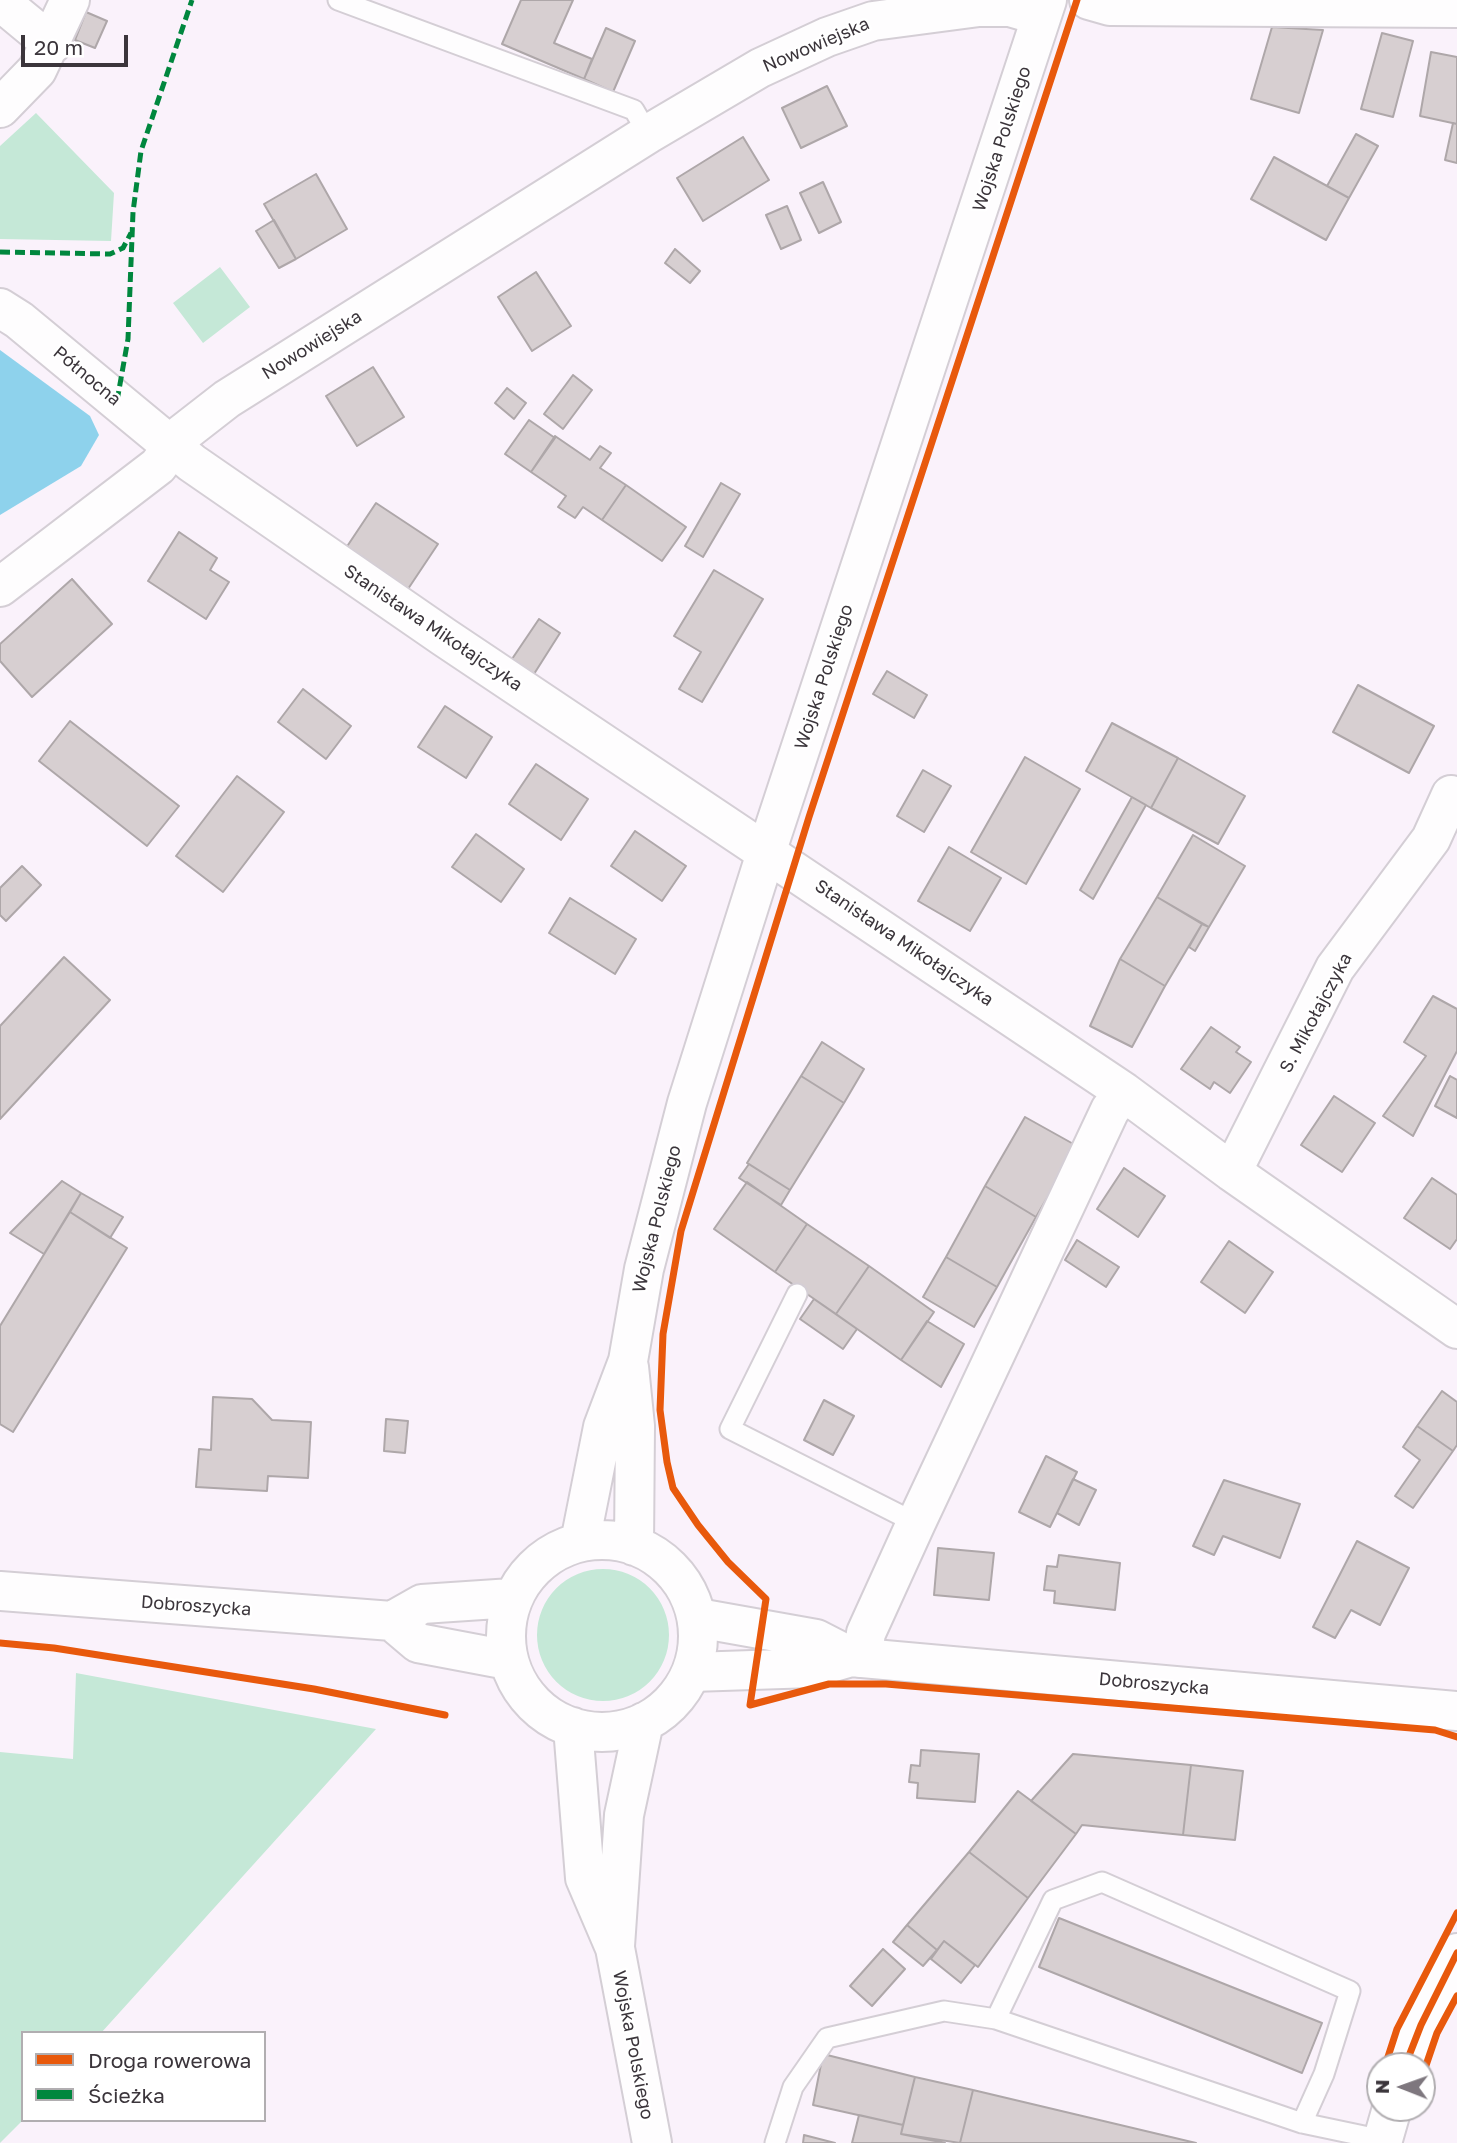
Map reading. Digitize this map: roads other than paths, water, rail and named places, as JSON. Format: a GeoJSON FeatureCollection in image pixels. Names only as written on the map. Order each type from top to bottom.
{"type":"FeatureCollection","features":[{"type":"Feature","properties":{"kind":"street"},"geometry":{"type":"LineString","coordinates":[[0,108],[37,70],[52,44],[70,0]]}},
{"type":"Feature","properties":{"kind":"street"},"geometry":{"type":"LineString","coordinates":[[1089,0],[1110,6],[1457,8]]}},
{"type":"Feature","properties":{"kind":"street"},"geometry":{"type":"LineString","coordinates":[[0,1],[52,44]]}},
{"type":"Feature","properties":{"kind":"street","name":"Nowowiejska"},"geometry":{"type":"LineString","coordinates":[[0,587],[158,466],[182,434],[227,399],[648,134],[760,68],[827,37],[873,21],[979,7],[1044,8]]}},
{"type":"Feature","properties":{"kind":"street","name":"Wojska Polskiego"},"geometry":{"type":"LineString","coordinates":[[580,1542],[603,1427],[628,1361],[644,1269],[666,1177],[766,853],[1044,8]]}},
{"type":"Feature","properties":{"kind":"street","name":"Północna"},"geometry":{"type":"LineString","coordinates":[[0,308],[19,320],[173,447]]}},
{"type":"Feature","properties":{"kind":"street","name":"Stanisława Mikołajczyka"},"geometry":{"type":"LineString","coordinates":[[173,447],[432,629],[1124,1091],[1232,1172],[1457,1329]]}},
{"type":"Feature","properties":{"kind":"street","name":"S. Mikołajczyka"},"geometry":{"type":"LineString","coordinates":[[1232,1172],[1335,968],[1431,839],[1455,792]]}},
{"type":"Feature","properties":{"kind":"street"},"geometry":{"type":"LineString","coordinates":[[856,1657],[916,1522],[1110,1110],[1124,1091]]}},
{"type":"Feature","properties":{"kind":"street","name":"Wojska Polskiego"},"geometry":{"type":"LineString","coordinates":[[628,1361],[635,1426],[634,1546]]}},
{"type":"Feature","properties":{"kind":"street"},"geometry":{"type":"LineString","coordinates":[[607,1541],[634,1546],[657,1560],[675,1579],[698,1618],[700,1634],[692,1672],[678,1695],[660,1713],[644,1723],[615,1731],[594,1732],[573,1727],[539,1709],[521,1687],[508,1660],[505,1627],[512,1598],[530,1572],[550,1554],[580,1542],[607,1541]]}},
{"type":"Feature","properties":{"kind":"street","name":"Dobroszycka"},"geometry":{"type":"LineString","coordinates":[[0,1591],[392,1621]]}},
{"type":"Feature","properties":{"kind":"street"},"geometry":{"type":"LineString","coordinates":[[508,1660],[418,1643],[392,1621],[422,1604],[512,1598]]}},
{"type":"Feature","properties":{"kind":"street","name":"Dobroszycka"},"geometry":{"type":"LineString","coordinates":[[698,1618],[816,1639],[856,1657],[1457,1711]]}},
{"type":"Feature","properties":{"kind":"street","name":"Dobroszycka"},"geometry":{"type":"LineString","coordinates":[[692,1672],[813,1668],[856,1657]]}},
{"type":"Feature","properties":{"kind":"street","name":"Wojska Polskiego"},"geometry":{"type":"LineString","coordinates":[[615,1948],[624,1815],[644,1723]]}},
{"type":"Feature","properties":{"kind":"street","name":"Wojska Polskiego"},"geometry":{"type":"LineString","coordinates":[[573,1727],[585,1878],[615,1948],[652,2143]]}},
{"type":"Feature","properties":{"kind":"street"},"geometry":{"type":"LineString","coordinates":[[1410,2052],[1457,1953]]}},
{"type":"Feature","properties":{"kind":"lane"},"geometry":{"type":"LineString","coordinates":[[338,0],[634,110],[648,134]]}},
{"type":"Feature","properties":{"kind":"lane"},"geometry":{"type":"LineString","coordinates":[[797,1294],[730,1429],[916,1522]]}},
{"type":"Feature","properties":{"kind":"lane"},"geometry":{"type":"LineString","coordinates":[[996,2019],[1053,1900],[1102,1882],[1350,1992],[1324,2074],[1302,2123]]}},
{"type":"Feature","properties":{"kind":"lane"},"geometry":{"type":"LineString","coordinates":[[775,2143],[793,2087],[827,2038],[944,2011],[996,2019],[1302,2123],[1386,2130]]}},
{"type":"Feature","properties":{"kind":"water"},"geometry":{"type":"Polygon","coordinates":[[[0,350],[90,416],[99,435],[81,466],[0,515],[0,350]]]}}]}
